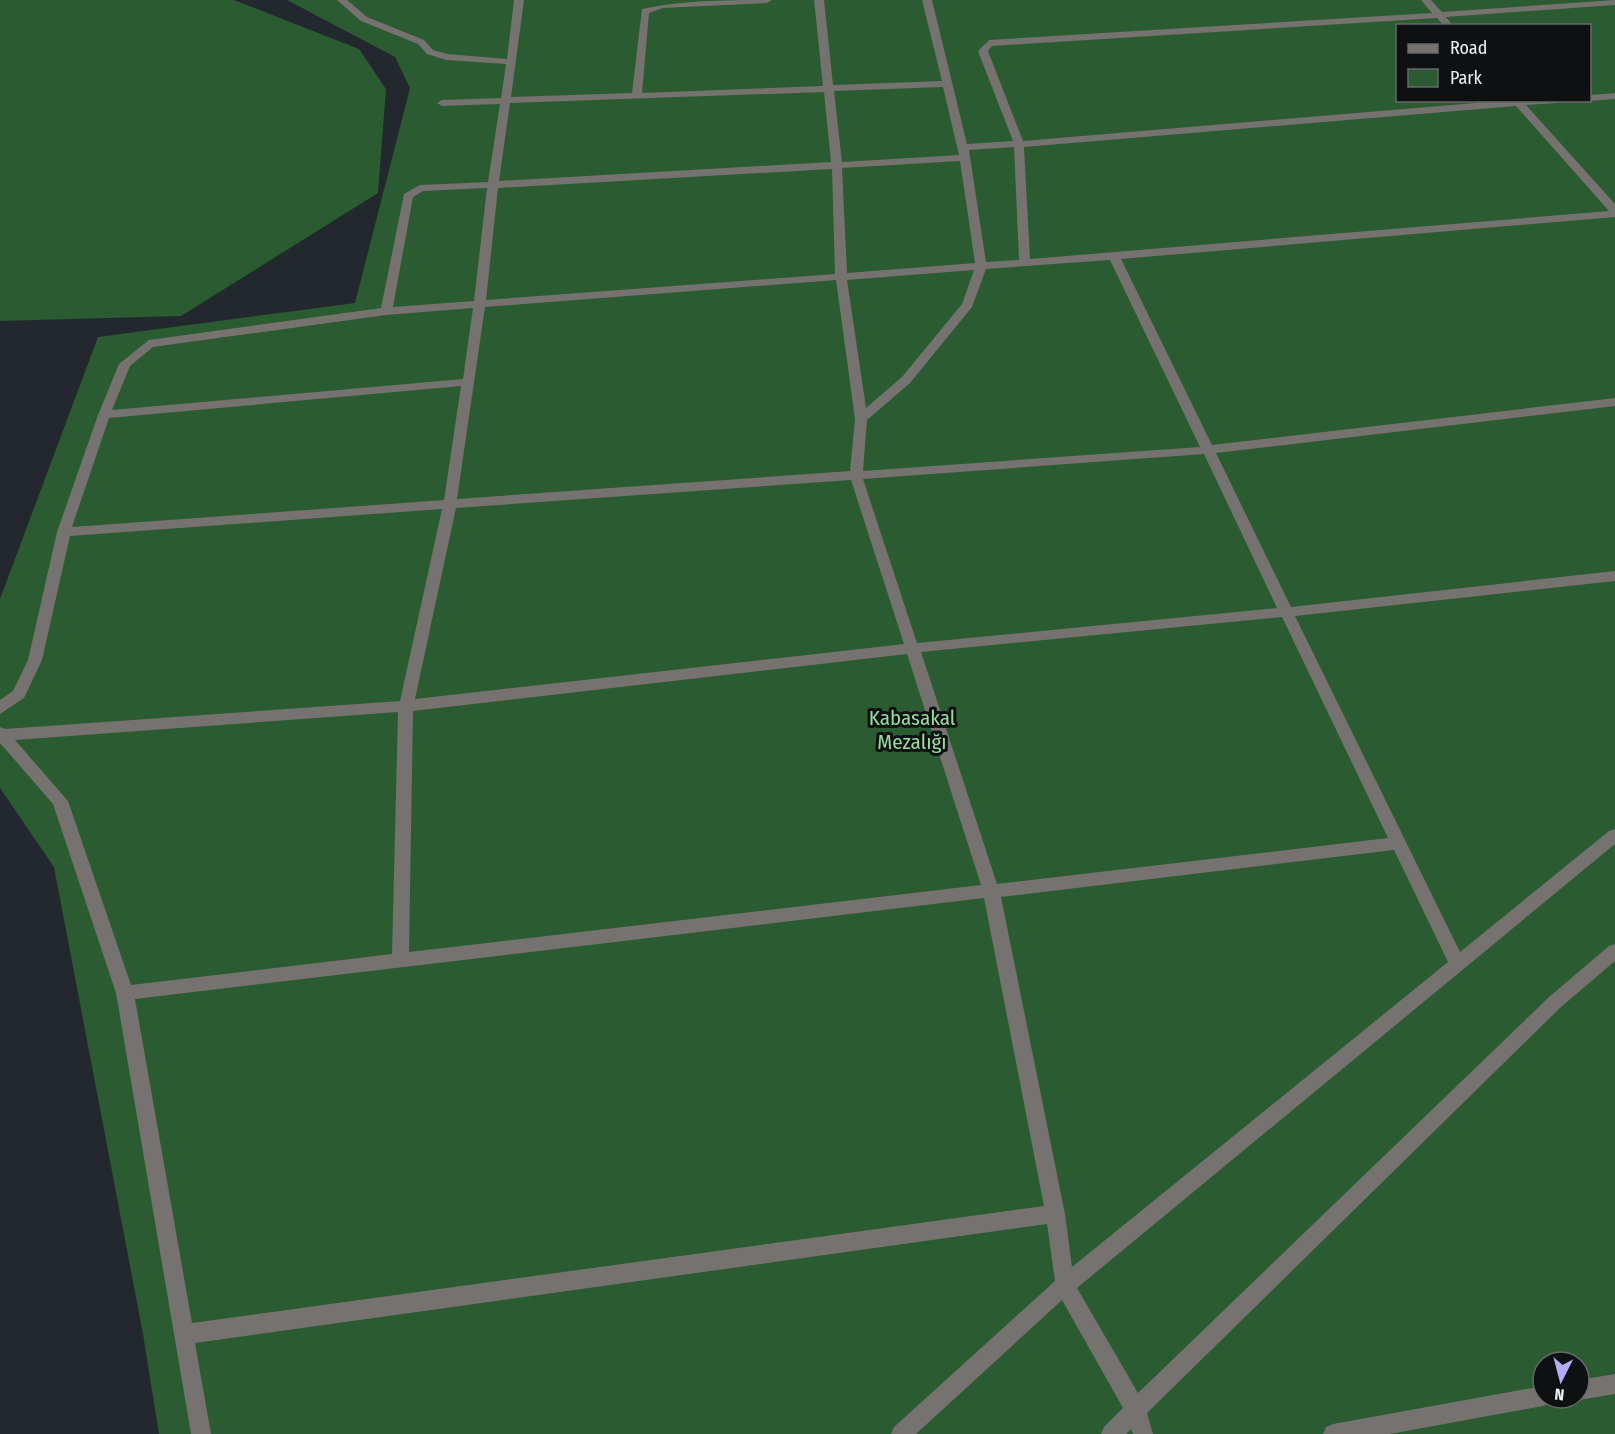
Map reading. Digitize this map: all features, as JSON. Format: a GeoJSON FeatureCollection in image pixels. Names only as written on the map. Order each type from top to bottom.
{"type":"FeatureCollection","features":[{"type":"Feature","properties":{"kind":"lane"},"geometry":{"type":"LineString","coordinates":[[342,0],[364,19],[421,42],[430,52],[446,57],[512,62]]}},
{"type":"Feature","properties":{"kind":"lane"},"geometry":{"type":"LineString","coordinates":[[400,960],[406,706],[450,504],[480,303],[493,185],[519,0]]}},
{"type":"Feature","properties":{"kind":"lane"},"geometry":{"type":"LineString","coordinates":[[637,96],[645,11],[662,5],[767,0]]}},
{"type":"Feature","properties":{"kind":"lane"},"geometry":{"type":"LineString","coordinates":[[819,0],[837,166],[841,277],[861,419],[856,476],[914,648],[991,890],[1055,1214],[1065,1286],[1136,1410],[1143,1434]]}},
{"type":"Feature","properties":{"kind":"lane"},"geometry":{"type":"LineString","coordinates":[[861,419],[906,380],[968,305],[981,266],[964,153],[927,0]]}},
{"type":"Feature","properties":{"kind":"lane"},"geometry":{"type":"LineString","coordinates":[[1426,0],[1447,24]]}},
{"type":"Feature","properties":{"kind":"lane"},"geometry":{"type":"LineString","coordinates":[[1025,262],[1019,144],[983,51],[989,43],[1615,2]]}},
{"type":"Feature","properties":{"kind":"lane"},"geometry":{"type":"LineString","coordinates":[[442,103],[948,84]]}},
{"type":"Feature","properties":{"kind":"lane"},"geometry":{"type":"LineString","coordinates":[[1591,98],[1615,96]]}},
{"type":"Feature","properties":{"kind":"lane"},"geometry":{"type":"LineString","coordinates":[[386,311],[408,196],[420,188],[837,166],[964,153],[1019,144],[1518,102],[1615,213]]}},
{"type":"Feature","properties":{"kind":"lane"},"geometry":{"type":"LineString","coordinates":[[0,708],[19,694],[36,660],[64,532],[104,415],[125,364],[149,344],[386,311],[1114,256],[1615,213]]}},
{"type":"Feature","properties":{"kind":"lane"},"geometry":{"type":"LineString","coordinates":[[1114,256],[1457,964]]}},
{"type":"Feature","properties":{"kind":"lane"},"geometry":{"type":"LineString","coordinates":[[104,415],[468,382]]}},
{"type":"Feature","properties":{"kind":"lane"},"geometry":{"type":"LineString","coordinates":[[64,532],[1208,450],[1615,402]]}},
{"type":"Feature","properties":{"kind":"lane"},"geometry":{"type":"LineString","coordinates":[[2,734],[406,706],[914,648],[1286,612],[1615,576]]}},
{"type":"Feature","properties":{"kind":"lane"},"geometry":{"type":"LineString","coordinates":[[2,734],[60,801],[125,993],[201,1434]]}},
{"type":"Feature","properties":{"kind":"lane"},"geometry":{"type":"LineString","coordinates":[[901,1434],[1041,1305],[1615,835]]}},
{"type":"Feature","properties":{"kind":"lane"},"geometry":{"type":"LineString","coordinates":[[125,993],[1398,843]]}},
{"type":"Feature","properties":{"kind":"lane"},"geometry":{"type":"LineString","coordinates":[[1111,1434],[1555,1002],[1615,951]]}},
{"type":"Feature","properties":{"kind":"lane"},"geometry":{"type":"LineString","coordinates":[[185,1334],[1055,1214]]}},
{"type":"Feature","properties":{"kind":"lane"},"geometry":{"type":"LineString","coordinates":[[1591,1388],[1615,1384]]}},
{"type":"Feature","properties":{"kind":"lane"},"geometry":{"type":"LineString","coordinates":[[1333,1434],[1531,1398]]}},
{"type":"Feature","properties":{"kind":"green space"},"geometry":{"type":"Polygon","coordinates":[[[0,0],[234,0],[359,49],[386,89],[378,193],[181,316],[0,321],[0,0]]]}},
{"type":"Feature","properties":{"kind":"green space","name":"Kabasakal Mezalığı"},"geometry":{"type":"Polygon","coordinates":[[[287,0],[1615,0],[1615,1434],[159,1434],[143,1334],[54,867],[0,788],[0,599],[98,337],[355,303],[410,88],[395,57],[287,0]]]}}]}
